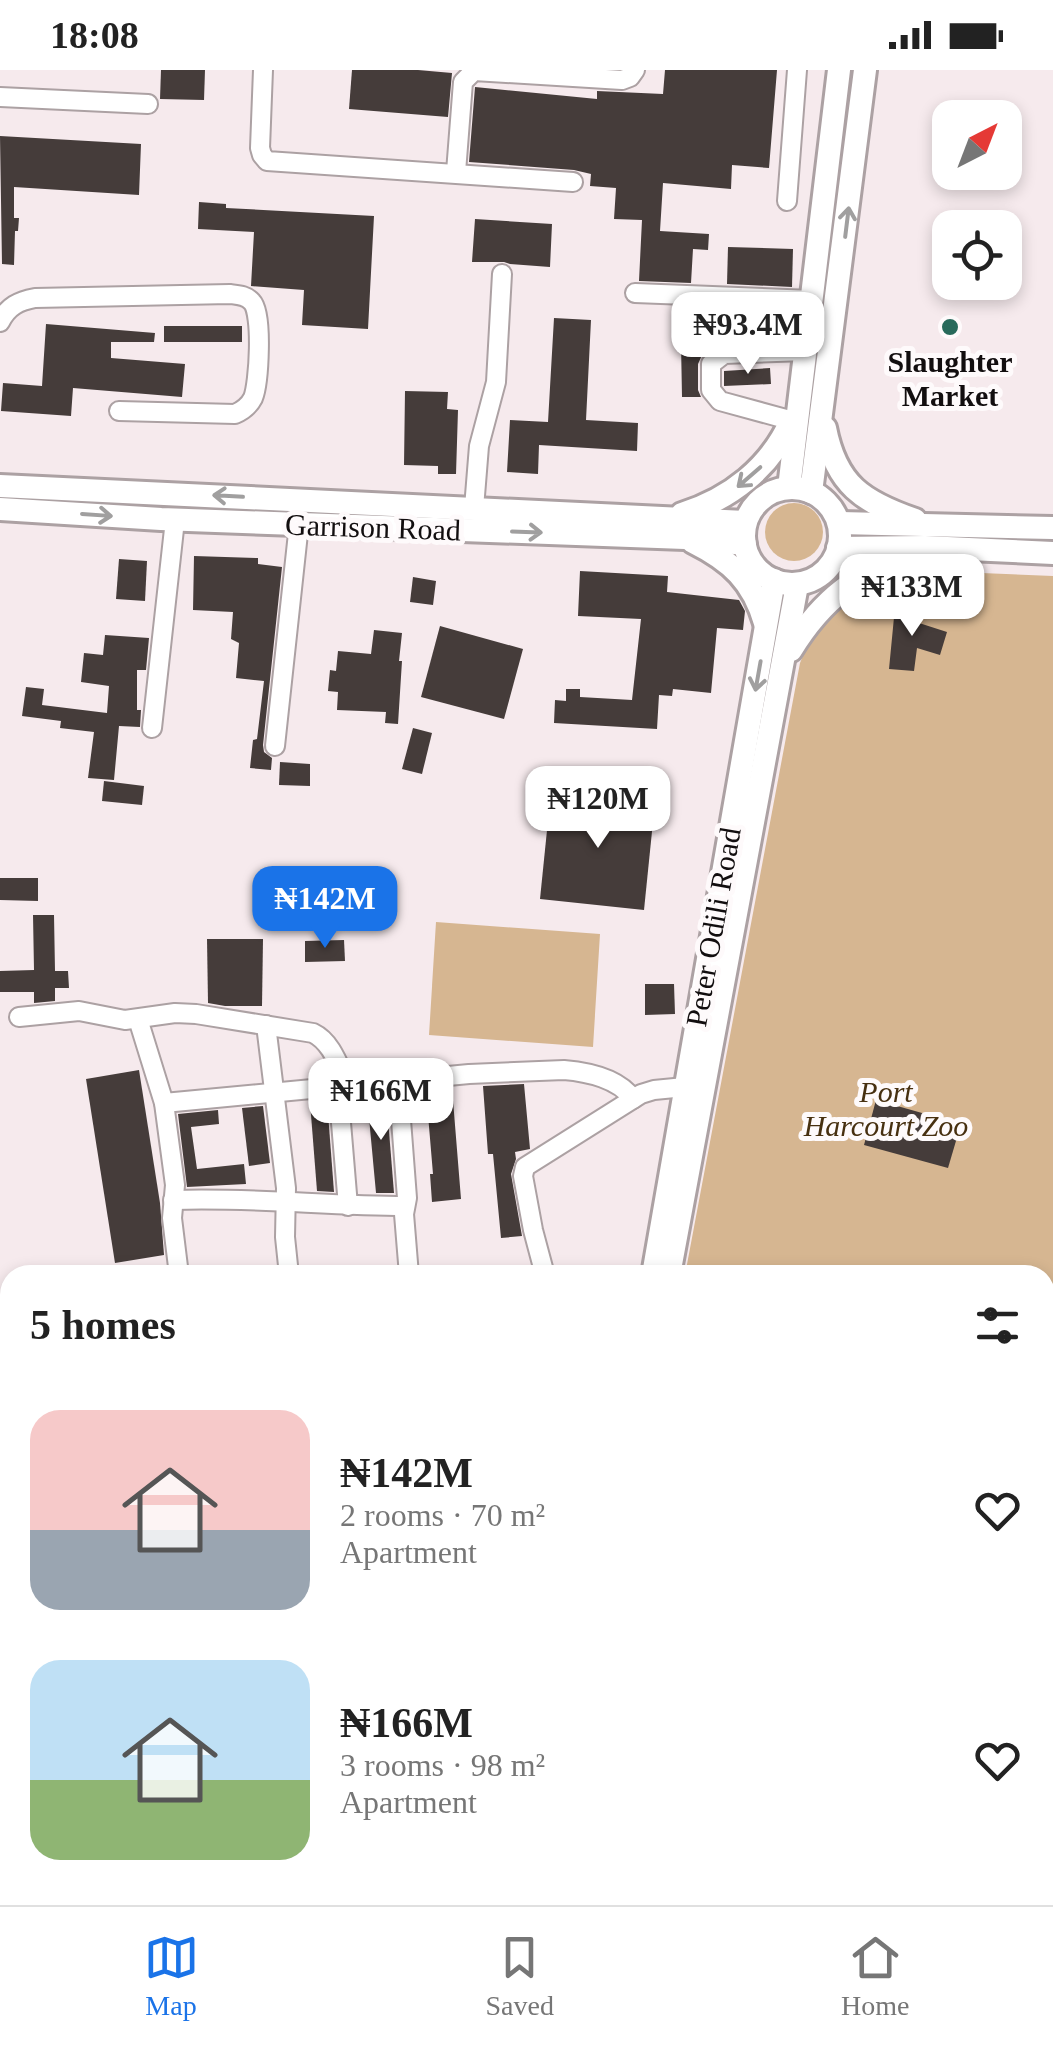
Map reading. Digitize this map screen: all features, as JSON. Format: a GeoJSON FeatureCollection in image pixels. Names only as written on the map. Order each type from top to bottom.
{"type":"FeatureCollection","features":[{"type":"Feature","properties":{"kind":"main road"},"geometry":{"type":"LineString","coordinates":[[800,490],[796,416],[840,70]]}},
{"type":"Feature","properties":{"kind":"main road"},"geometry":{"type":"LineString","coordinates":[[800,490],[822,416],[865,70]]}},
{"type":"Feature","properties":{"kind":"main road"},"geometry":{"type":"LineString","coordinates":[[670,518],[726,496],[752,476],[774,452],[796,416]]}},
{"type":"Feature","properties":{"kind":"main road"},"geometry":{"type":"LineString","coordinates":[[822,416],[834,462],[842,476],[873,502],[936,537]]}},
{"type":"Feature","properties":{"kind":"main road","name":"Garrison Road"},"geometry":{"type":"LineString","coordinates":[[0,486],[670,518],[745,533]]}},
{"type":"Feature","properties":{"kind":"main road"},"geometry":{"type":"LineString","coordinates":[[800,490],[825,501],[840,523],[835,557],[812,580],[786,582],[764,574],[752,562],[745,533],[757,502],[769,494],[800,490]]}},
{"type":"Feature","properties":{"kind":"main road","name":"Garrison Road"},"geometry":{"type":"LineString","coordinates":[[0,509],[176,520],[685,538],[745,533]]}},
{"type":"Feature","properties":{"kind":"main road"},"geometry":{"type":"LineString","coordinates":[[840,523],[1053,553]]}},
{"type":"Feature","properties":{"kind":"main road"},"geometry":{"type":"LineString","coordinates":[[838,548],[1053,528]]}},
{"type":"Feature","properties":{"kind":"main road"},"geometry":{"type":"LineString","coordinates":[[782,666],[804,628],[832,598],[856,578],[936,537]]}},
{"type":"Feature","properties":{"kind":"main road"},"geometry":{"type":"LineString","coordinates":[[685,538],[714,552],[742,576],[753,591],[766,629]]}},
{"type":"Feature","properties":{"kind":"main road","name":"Peter Odili Road"},"geometry":{"type":"LineString","coordinates":[[654,1265],[766,629],[786,582]]}},
{"type":"Feature","properties":{"kind":"main road","name":"Peter Odili Road"},"geometry":{"type":"LineString","coordinates":[[671,1265],[782,666],[786,582]]}},
{"type":"Feature","properties":{"kind":"street"},"geometry":{"type":"LineString","coordinates":[[263,70],[260,148],[262,156],[274,163],[572,182]]}},
{"type":"Feature","properties":{"kind":"street"},"geometry":{"type":"LineString","coordinates":[[456,172],[463,82],[474,71],[622,80],[635,70]]}},
{"type":"Feature","properties":{"kind":"street"},"geometry":{"type":"LineString","coordinates":[[787,201],[797,70]]}},
{"type":"Feature","properties":{"kind":"street"},"geometry":{"type":"LineString","coordinates":[[0,96],[148,104]]}},
{"type":"Feature","properties":{"kind":"street"},"geometry":{"type":"LineString","coordinates":[[474,508],[480,446],[496,382],[502,274]]}},
{"type":"Feature","properties":{"kind":"street"},"geometry":{"type":"LineString","coordinates":[[634,293],[812,300]]}},
{"type":"Feature","properties":{"kind":"street"},"geometry":{"type":"LineString","coordinates":[[0,322],[12,305],[35,298],[230,294],[242,295],[253,303],[259,324],[256,389],[243,410],[236,414],[119,411]]}},
{"type":"Feature","properties":{"kind":"street"},"geometry":{"type":"LineString","coordinates":[[796,416],[720,402],[712,390],[711,364],[724,354],[806,351]]}},
{"type":"Feature","properties":{"kind":"street"},"geometry":{"type":"LineString","coordinates":[[152,728],[176,520]]}},
{"type":"Feature","properties":{"kind":"street"},"geometry":{"type":"LineString","coordinates":[[275,746],[299,524]]}},
{"type":"Feature","properties":{"kind":"street"},"geometry":{"type":"LineString","coordinates":[[18,1017],[79,1011],[125,1020],[196,1014],[321,1037],[343,1086],[348,1206]]}},
{"type":"Feature","properties":{"kind":"street"},"geometry":{"type":"LineString","coordinates":[[138,1019],[164,1103],[175,1185],[172,1218],[179,1265]]}},
{"type":"Feature","properties":{"kind":"street"},"geometry":{"type":"LineString","coordinates":[[266,1025],[286,1200],[288,1265]]}},
{"type":"Feature","properties":{"kind":"street"},"geometry":{"type":"LineString","coordinates":[[164,1103],[564,1070],[620,1085],[634,1098]]}},
{"type":"Feature","properties":{"kind":"street"},"geometry":{"type":"LineString","coordinates":[[398,1081],[409,1265]]}},
{"type":"Feature","properties":{"kind":"street"},"geometry":{"type":"LineString","coordinates":[[543,1265],[523,1176],[525,1168],[634,1098],[654,1090],[685,1088]]}},
{"type":"Feature","properties":{"kind":"street"},"geometry":{"type":"LineString","coordinates":[[174,1200],[216,1198],[405,1206]]}},
{"type":"Feature","properties":{"kind":"green space"},"geometry":{"type":"Polygon","coordinates":[[[794,503],[815,511],[823,532],[815,553],[794,561],[773,553],[765,532],[773,511],[794,503]]]}},
{"type":"Feature","properties":{"kind":"green space","name":"Port Harcourt Zoo"},"geometry":{"type":"Polygon","coordinates":[[[908,570],[1053,576],[1053,1265],[687,1265],[800,663],[814,629],[854,591],[908,570]]]}},
{"type":"Feature","properties":{"kind":"green space"},"geometry":{"type":"Polygon","coordinates":[[[436,922],[600,934],[593,1047],[429,1035],[436,922]]]}},
{"type":"Feature","properties":{"kind":"building"},"geometry":{"type":"Polygon","coordinates":[[[161,70],[205,70],[204,100],[160,99],[161,70]]]}},
{"type":"Feature","properties":{"kind":"building"},"geometry":{"type":"Polygon","coordinates":[[[352,70],[452,73],[448,117],[349,109],[352,70]]]}},
{"type":"Feature","properties":{"kind":"building"},"geometry":{"type":"Polygon","coordinates":[[[665,70],[777,70],[769,168],[732,165],[731,189],[663,183],[660,231],[709,234],[708,250],[693,249],[691,283],[639,281],[642,220],[614,219],[616,188],[590,186],[591,174],[469,162],[475,87],[597,99],[597,91],[663,94],[665,70]]]}},
{"type":"Feature","properties":{"kind":"building"},"geometry":{"type":"Polygon","coordinates":[[[0,136],[141,144],[139,195],[14,187],[14,218],[19,218],[14,265],[2,264],[0,136]]]}},
{"type":"Feature","properties":{"kind":"building"},"geometry":{"type":"Polygon","coordinates":[[[199,202],[226,204],[226,208],[374,216],[368,329],[302,325],[304,290],[251,286],[254,232],[198,229],[199,202]]]}},
{"type":"Feature","properties":{"kind":"building"},"geometry":{"type":"Polygon","coordinates":[[[475,219],[552,224],[550,267],[472,262],[475,219]]]}},
{"type":"Feature","properties":{"kind":"building"},"geometry":{"type":"Polygon","coordinates":[[[728,247],[793,249],[792,287],[727,284],[728,247]]]}},
{"type":"Feature","properties":{"kind":"building"},"geometry":{"type":"Polygon","coordinates":[[[554,318],[591,320],[586,420],[638,423],[637,451],[539,445],[538,474],[507,472],[510,420],[548,422],[554,318]]]}},
{"type":"Feature","properties":{"kind":"building"},"geometry":{"type":"Polygon","coordinates":[[[46,324],[155,333],[154,342],[111,342],[111,358],[185,364],[182,397],[73,388],[71,416],[1,411],[3,383],[42,386],[46,324]]]}},
{"type":"Feature","properties":{"kind":"building"},"geometry":{"type":"Polygon","coordinates":[[[164,326],[242,326],[242,342],[164,342],[164,326]]]}},
{"type":"Feature","properties":{"kind":"building"},"geometry":{"type":"Polygon","coordinates":[[[681,343],[702,343],[698,364],[701,397],[682,397],[681,343]]]}},
{"type":"Feature","properties":{"kind":"building"},"geometry":{"type":"Polygon","coordinates":[[[770,368],[771,384],[724,386],[724,371],[770,368]]]}},
{"type":"Feature","properties":{"kind":"building"},"geometry":{"type":"Polygon","coordinates":[[[405,391],[448,392],[447,409],[458,410],[456,474],[438,474],[438,466],[404,465],[405,391]]]}},
{"type":"Feature","properties":{"kind":"building"},"geometry":{"type":"Polygon","coordinates":[[[194,556],[258,558],[258,564],[282,567],[263,745],[264,752],[272,758],[271,770],[250,768],[264,681],[236,678],[239,643],[231,639],[233,612],[193,610],[194,556]]]}},
{"type":"Feature","properties":{"kind":"building"},"geometry":{"type":"Polygon","coordinates":[[[119,559],[147,561],[145,601],[116,599],[119,559]]]}},
{"type":"Feature","properties":{"kind":"building"},"geometry":{"type":"Polygon","coordinates":[[[580,571],[668,576],[667,592],[739,600],[745,611],[743,630],[717,628],[711,693],[673,689],[672,696],[659,695],[657,729],[554,723],[555,700],[566,701],[566,689],[580,689],[580,697],[632,700],[641,619],[578,616],[580,571]]]}},
{"type":"Feature","properties":{"kind":"building"},"geometry":{"type":"Polygon","coordinates":[[[413,577],[436,581],[433,605],[410,602],[413,577]]]}},
{"type":"Feature","properties":{"kind":"building"},"geometry":{"type":"Polygon","coordinates":[[[895,607],[920,609],[919,623],[947,632],[940,655],[917,648],[914,671],[889,669],[895,607]]]}},
{"type":"Feature","properties":{"kind":"building"},"geometry":{"type":"Polygon","coordinates":[[[440,626],[523,649],[504,719],[421,697],[440,626]]]}},
{"type":"Feature","properties":{"kind":"building"},"geometry":{"type":"Polygon","coordinates":[[[374,630],[402,633],[398,724],[385,723],[386,712],[337,710],[338,692],[328,691],[330,670],[336,671],[338,651],[371,654],[374,630]]]}},
{"type":"Feature","properties":{"kind":"building"},"geometry":{"type":"Polygon","coordinates":[[[105,635],[149,638],[146,670],[137,670],[140,727],[119,726],[114,780],[88,778],[94,732],[60,728],[61,721],[22,716],[26,687],[44,689],[42,705],[107,713],[109,686],[81,682],[84,653],[103,655],[105,635]]]}},
{"type":"Feature","properties":{"kind":"building"},"geometry":{"type":"Polygon","coordinates":[[[413,728],[432,733],[422,774],[402,769],[413,728]]]}},
{"type":"Feature","properties":{"kind":"building"},"geometry":{"type":"Polygon","coordinates":[[[280,762],[310,764],[310,786],[279,785],[280,762]]]}},
{"type":"Feature","properties":{"kind":"building"},"geometry":{"type":"Polygon","coordinates":[[[104,781],[144,786],[142,805],[102,801],[104,781]]]}},
{"type":"Feature","properties":{"kind":"building"},"geometry":{"type":"Polygon","coordinates":[[[551,791],[655,802],[644,910],[540,899],[551,791]]]}},
{"type":"Feature","properties":{"kind":"building"},"geometry":{"type":"Polygon","coordinates":[[[0,878],[38,878],[38,901],[0,900],[0,878]]]}},
{"type":"Feature","properties":{"kind":"building"},"geometry":{"type":"Polygon","coordinates":[[[33,915],[54,915],[55,971],[68,971],[69,988],[55,988],[55,1001],[34,1003],[34,992],[0,992],[0,971],[34,970],[33,915]]]}},
{"type":"Feature","properties":{"kind":"building"},"geometry":{"type":"Polygon","coordinates":[[[207,939],[263,939],[262,1006],[208,1003],[207,939]]]}},
{"type":"Feature","properties":{"kind":"building"},"geometry":{"type":"Polygon","coordinates":[[[344,940],[345,961],[305,962],[305,941],[344,940]]]}},
{"type":"Feature","properties":{"kind":"building"},"geometry":{"type":"Polygon","coordinates":[[[645,984],[674,984],[675,1014],[645,1015],[645,984]]]}},
{"type":"Feature","properties":{"kind":"building"},"geometry":{"type":"Polygon","coordinates":[[[139,1070],[164,1255],[115,1263],[86,1079],[139,1070]]]}},
{"type":"Feature","properties":{"kind":"building"},"geometry":{"type":"Polygon","coordinates":[[[524,1084],[530,1149],[515,1152],[511,1174],[522,1236],[501,1238],[493,1154],[488,1154],[483,1086],[524,1084]]]}},
{"type":"Feature","properties":{"kind":"building"},"geometry":{"type":"Polygon","coordinates":[[[452,1088],[461,1199],[432,1202],[426,1091],[452,1088]]]}},
{"type":"Feature","properties":{"kind":"building"},"geometry":{"type":"Polygon","coordinates":[[[386,1094],[394,1193],[376,1193],[367,1096],[386,1094]]]}},
{"type":"Feature","properties":{"kind":"building"},"geometry":{"type":"Polygon","coordinates":[[[327,1100],[334,1192],[317,1191],[310,1102],[327,1100]]]}},
{"type":"Feature","properties":{"kind":"building"},"geometry":{"type":"Polygon","coordinates":[[[876,1100],[961,1124],[948,1168],[864,1145],[876,1100]]]}},
{"type":"Feature","properties":{"kind":"building"},"geometry":{"type":"Polygon","coordinates":[[[263,1106],[270,1163],[249,1166],[242,1108],[263,1106]]]}},
{"type":"Feature","properties":{"kind":"building"},"geometry":{"type":"Polygon","coordinates":[[[218,1110],[219,1124],[191,1127],[197,1169],[244,1164],[246,1184],[187,1187],[178,1114],[218,1110]]]}},
{"type":"Feature","properties":{"kind":"place","name":"Slaughter Market"},"geometry":{"type":"Point","coordinates":[950,327]}}]}
